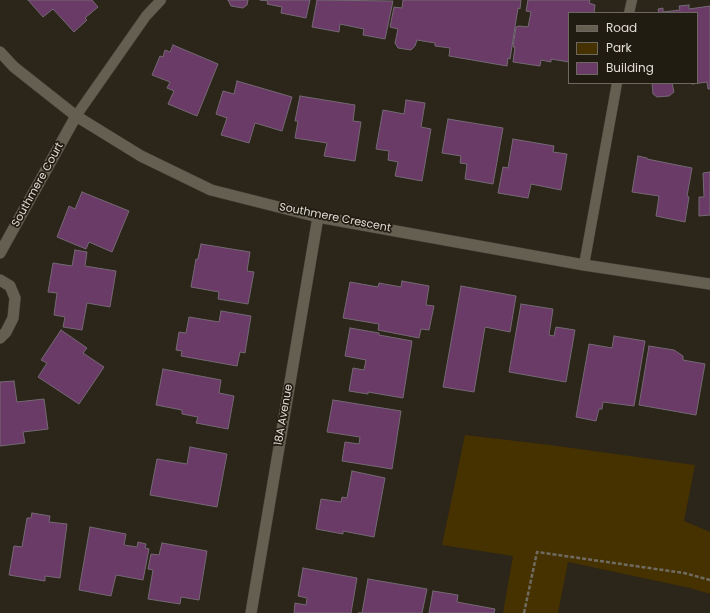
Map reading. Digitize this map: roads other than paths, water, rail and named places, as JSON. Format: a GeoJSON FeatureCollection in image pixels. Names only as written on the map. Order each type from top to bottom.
{"type":"FeatureCollection","features":[{"type":"Feature","properties":{"kind":"street","name":"Southmere Crescent"},"geometry":{"type":"LineString","coordinates":[[0,52],[14,67],[76,116],[141,156],[211,190],[318,217],[584,265],[710,284]]}},
{"type":"Feature","properties":{"kind":"street","name":"Southmere Court"},"geometry":{"type":"LineString","coordinates":[[0,253],[76,116]]}},
{"type":"Feature","properties":{"kind":"street","name":"18A Avenue"},"geometry":{"type":"LineString","coordinates":[[251,613],[318,217]]}},
{"type":"Feature","properties":{"kind":"street"},"geometry":{"type":"LineString","coordinates":[[0,280],[10,286],[15,298],[13,318],[6,332],[0,338]]}},
{"type":"Feature","properties":{"kind":"lane"},"geometry":{"type":"LineString","coordinates":[[76,116],[146,16],[161,0]]}},
{"type":"Feature","properties":{"kind":"lane"},"geometry":{"type":"LineString","coordinates":[[629,12],[632,0]]}},
{"type":"Feature","properties":{"kind":"lane"},"geometry":{"type":"LineString","coordinates":[[584,265],[617,84]]}}]}
